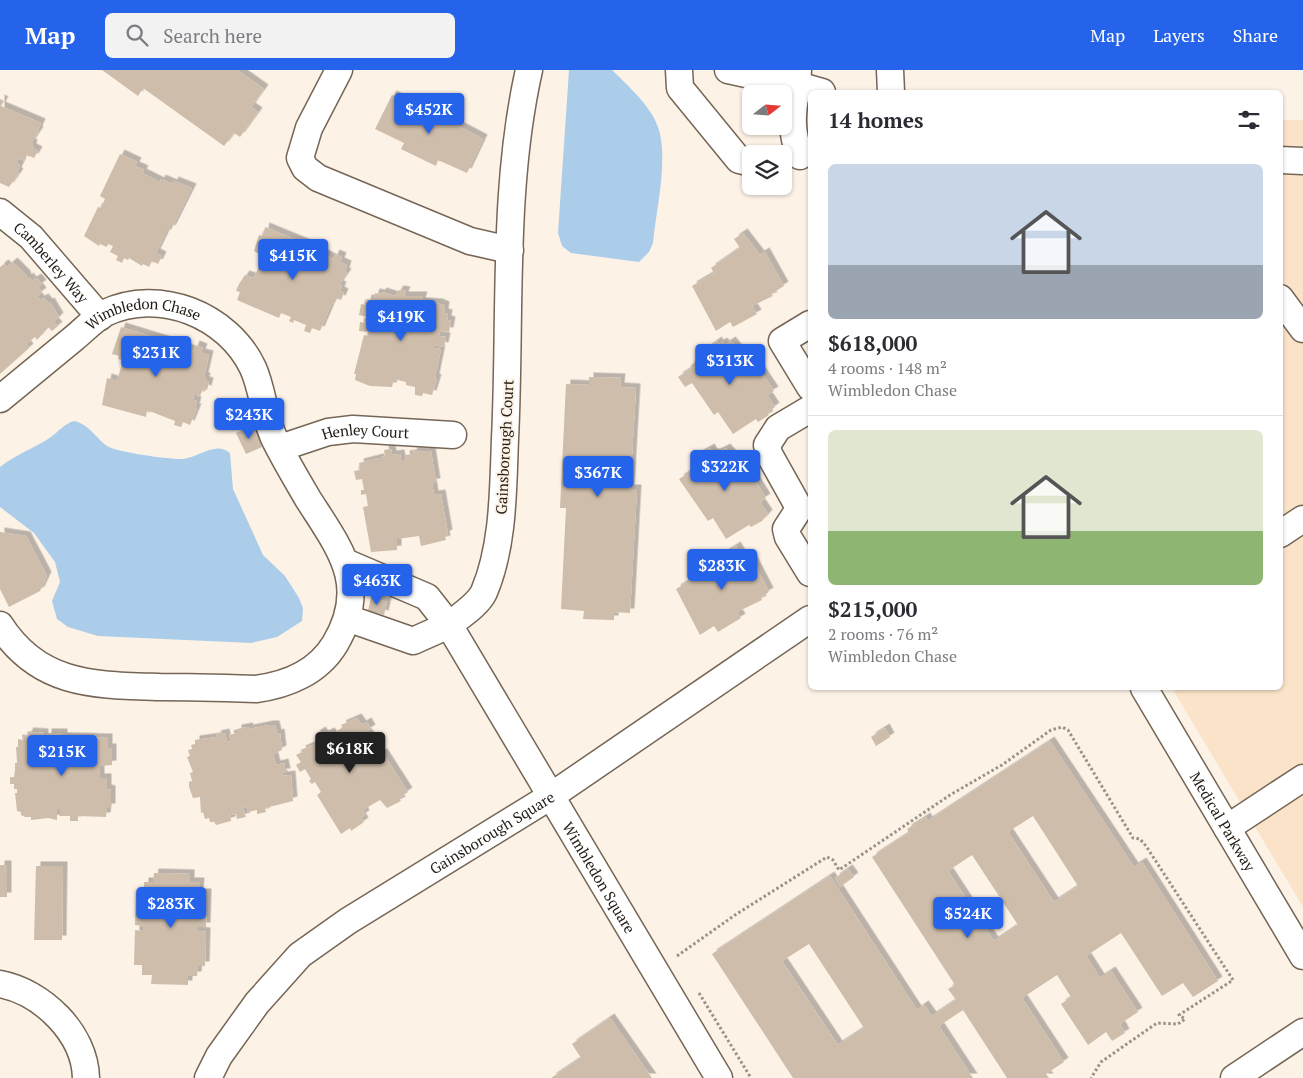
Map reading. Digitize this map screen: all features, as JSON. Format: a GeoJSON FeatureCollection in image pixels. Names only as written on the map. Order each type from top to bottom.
{"type":"FeatureCollection","features":[{"type":"Feature","properties":{"kind":"street"},"geometry":{"type":"LineString","coordinates":[[339,70],[310,128],[300,158],[305,168],[318,178],[470,241],[510,250]]}},
{"type":"Feature","properties":{"kind":"street","name":"Gainsborough Court"},"geometry":{"type":"LineString","coordinates":[[449,625],[483,594],[496,548],[503,485],[510,250],[521,105],[529,70]]}},
{"type":"Feature","properties":{"kind":"street"},"geometry":{"type":"LineString","coordinates":[[679,70],[680,88],[739,160],[742,161]]}},
{"type":"Feature","properties":{"kind":"street"},"geometry":{"type":"LineString","coordinates":[[728,70],[798,78],[819,90]]}},
{"type":"Feature","properties":{"kind":"street"},"geometry":{"type":"LineString","coordinates":[[890,70],[891,90]]}},
{"type":"Feature","properties":{"kind":"street"},"geometry":{"type":"LineString","coordinates":[[798,78],[792,114],[792,136],[798,157]]}},
{"type":"Feature","properties":{"kind":"street"},"geometry":{"type":"LineString","coordinates":[[1283,160],[1303,161]]}},
{"type":"Feature","properties":{"kind":"street","name":"Camberley Way"},"geometry":{"type":"LineString","coordinates":[[0,212],[31,238],[100,317]]}},
{"type":"Feature","properties":{"kind":"street"},"geometry":{"type":"LineString","coordinates":[[1283,302],[1303,329]]}},
{"type":"Feature","properties":{"kind":"street","name":"Wimbledon Chase"},"geometry":{"type":"LineString","coordinates":[[0,400],[100,317],[128,306],[164,304],[203,316],[226,331],[236,342],[253,368],[274,439],[308,498],[334,537],[345,562],[350,586],[347,618],[332,648],[313,668],[298,678],[269,688],[97,685],[64,677],[35,662],[9,639],[0,624]]}},
{"type":"Feature","properties":{"kind":"street"},"geometry":{"type":"LineString","coordinates":[[808,325],[782,341],[808,383]]}},
{"type":"Feature","properties":{"kind":"street"},"geometry":{"type":"LineString","coordinates":[[808,410],[778,428],[767,444],[769,454],[797,504],[797,512],[786,529],[788,537],[808,570]]}},
{"type":"Feature","properties":{"kind":"street","name":"Henley Court"},"geometry":{"type":"LineString","coordinates":[[280,448],[328,432],[353,428],[453,435]]}},
{"type":"Feature","properties":{"kind":"street"},"geometry":{"type":"LineString","coordinates":[[1283,532],[1303,519]]}},
{"type":"Feature","properties":{"kind":"street"},"geometry":{"type":"LineString","coordinates":[[345,562],[427,596],[449,625],[413,641],[347,618]]}},
{"type":"Feature","properties":{"kind":"street","name":"Gainsborough Square"},"geometry":{"type":"LineString","coordinates":[[208,1078],[219,1056],[257,1003],[300,955],[348,921],[551,796],[808,620]]}},
{"type":"Feature","properties":{"kind":"street","name":"Wimbledon Square"},"geometry":{"type":"LineString","coordinates":[[449,625],[719,1078]]}},
{"type":"Feature","properties":{"kind":"street","name":"Medical Parkway"},"geometry":{"type":"LineString","coordinates":[[1145,690],[1303,956]]}},
{"type":"Feature","properties":{"kind":"street"},"geometry":{"type":"LineString","coordinates":[[1227,828],[1303,778]]}},
{"type":"Feature","properties":{"kind":"street"},"geometry":{"type":"LineString","coordinates":[[0,984],[29,993],[48,1006],[63,1022],[74,1038],[86,1078]]}},
{"type":"Feature","properties":{"kind":"street"},"geometry":{"type":"LineString","coordinates":[[1234,1078],[1303,1032]]}},
{"type":"Feature","properties":{"kind":"path"},"geometry":{"type":"LineString","coordinates":[[677,956],[735,915],[827,857],[833,860],[838,870],[950,794],[1002,765],[1051,730],[1062,727],[1068,730],[1133,838],[1140,840],[1146,846],[1233,980],[1179,1015],[1185,1019],[1178,1024],[1157,1023],[1101,1062],[1091,1078]]}},
{"type":"Feature","properties":{"kind":"path"},"geometry":{"type":"LineString","coordinates":[[674,950],[682,964]]}},
{"type":"Feature","properties":{"kind":"path"},"geometry":{"type":"LineString","coordinates":[[697,988],[751,1078]]}},
{"type":"Feature","properties":{"kind":"shaded area"},"geometry":{"type":"Polygon","coordinates":[[[1283,120],[1303,120],[1303,907],[1173,690],[1283,690],[1283,120]]]}},
{"type":"Feature","properties":{"kind":"water"},"geometry":{"type":"Polygon","coordinates":[[[569,70],[612,70],[647,107],[657,125],[662,147],[662,174],[653,243],[649,252],[639,262],[571,253],[562,246],[558,233],[569,70]]]}},
{"type":"Feature","properties":{"kind":"water"},"geometry":{"type":"Polygon","coordinates":[[[74,421],[88,428],[107,446],[132,453],[183,459],[213,449],[224,450],[230,453],[233,489],[263,555],[285,576],[299,598],[303,608],[302,621],[277,637],[251,643],[98,636],[68,627],[57,619],[52,601],[60,582],[55,562],[34,533],[0,507],[0,467],[12,458],[45,441],[64,426],[74,421]]]}},
{"type":"Feature","properties":{"kind":"building"},"geometry":{"type":"Polygon","coordinates":[[[102,70],[237,70],[264,89],[251,107],[258,112],[240,137],[234,133],[224,146],[143,88],[138,96],[102,70]]]}},
{"type":"Feature","properties":{"kind":"building"},"geometry":{"type":"Polygon","coordinates":[[[392,95],[420,108],[421,106],[483,139],[467,173],[438,160],[436,166],[401,149],[404,143],[375,129],[392,95]]]}},
{"type":"Feature","properties":{"kind":"building"},"geometry":{"type":"Polygon","coordinates":[[[0,99],[4,101],[1,106],[41,123],[39,131],[31,143],[33,144],[32,148],[38,151],[34,158],[27,155],[25,161],[19,158],[16,163],[20,165],[17,172],[19,173],[9,187],[0,183],[0,99]]]}},
{"type":"Feature","properties":{"kind":"building"},"geometry":{"type":"Polygon","coordinates":[[[120,154],[137,162],[135,166],[144,170],[142,173],[160,182],[161,179],[173,184],[174,181],[192,188],[171,230],[168,228],[156,253],[162,256],[158,264],[152,261],[149,267],[143,264],[142,266],[129,258],[128,260],[124,258],[122,263],[116,260],[118,256],[110,252],[113,246],[108,244],[107,247],[100,244],[99,246],[84,236],[98,207],[101,208],[105,199],[100,196],[120,154]]]}},
{"type":"Feature","properties":{"kind":"building"},"geometry":{"type":"Polygon","coordinates":[[[265,227],[309,245],[306,251],[316,255],[318,251],[333,259],[335,254],[342,257],[340,262],[347,265],[345,272],[347,273],[339,285],[342,286],[340,291],[344,293],[341,300],[337,298],[334,304],[332,303],[320,331],[312,328],[310,333],[304,331],[306,325],[294,320],[293,323],[289,321],[291,317],[281,313],[279,318],[237,300],[240,292],[236,291],[239,284],[245,275],[254,278],[262,259],[258,258],[259,254],[254,251],[259,235],[263,236],[265,227]]]}},
{"type":"Feature","properties":{"kind":"building"},"geometry":{"type":"Polygon","coordinates":[[[743,233],[760,255],[765,252],[784,286],[771,294],[773,296],[752,306],[757,314],[733,327],[730,322],[716,331],[692,286],[714,273],[711,268],[740,248],[734,239],[743,233]]]}},
{"type":"Feature","properties":{"kind":"building"},"geometry":{"type":"Polygon","coordinates":[[[13,262],[26,275],[27,279],[29,277],[32,281],[37,278],[42,284],[38,287],[42,292],[37,296],[40,300],[44,298],[48,303],[50,302],[59,317],[54,322],[58,326],[52,331],[48,327],[37,340],[35,337],[26,344],[29,348],[0,374],[0,267],[4,264],[7,267],[13,262]]]}},
{"type":"Feature","properties":{"kind":"building"},"geometry":{"type":"Polygon","coordinates":[[[399,290],[406,291],[404,296],[423,296],[421,302],[438,303],[445,306],[444,313],[448,314],[447,320],[451,321],[449,332],[440,331],[439,336],[446,337],[444,347],[434,345],[434,348],[441,349],[435,378],[437,379],[432,395],[423,393],[422,396],[415,395],[415,387],[394,379],[392,387],[370,386],[355,380],[356,374],[354,374],[364,335],[369,336],[369,332],[359,331],[360,322],[366,323],[367,317],[359,315],[361,304],[366,305],[367,299],[373,300],[375,293],[381,294],[382,292],[395,296],[399,290]]]}},
{"type":"Feature","properties":{"kind":"building"},"geometry":{"type":"Polygon","coordinates":[[[121,327],[167,341],[166,345],[177,348],[178,344],[193,351],[195,345],[203,348],[201,353],[209,355],[204,377],[206,377],[205,381],[209,382],[207,390],[203,389],[200,396],[194,394],[193,400],[197,401],[195,408],[197,408],[190,425],[183,422],[181,427],[174,425],[175,421],[147,410],[146,417],[102,405],[107,378],[117,381],[123,360],[118,359],[119,356],[112,354],[121,327]]]}},
{"type":"Feature","properties":{"kind":"building"},"geometry":{"type":"Polygon","coordinates":[[[717,341],[719,344],[723,342],[725,345],[731,341],[746,359],[744,360],[751,372],[758,367],[774,391],[767,395],[775,407],[767,413],[769,415],[758,422],[756,419],[733,434],[718,412],[714,415],[692,383],[685,387],[678,377],[692,368],[690,366],[707,353],[705,350],[717,341]]]}},
{"type":"Feature","properties":{"kind":"building"},"geometry":{"type":"Polygon","coordinates":[[[589,377],[621,378],[620,387],[636,388],[630,489],[637,489],[630,613],[614,612],[614,620],[583,619],[584,611],[561,609],[566,508],[560,508],[566,384],[589,385],[589,377]]]}},
{"type":"Feature","properties":{"kind":"building"},"geometry":{"type":"Polygon","coordinates":[[[252,426],[262,447],[246,454],[236,433],[252,426]]]}},
{"type":"Feature","properties":{"kind":"building"},"geometry":{"type":"Polygon","coordinates":[[[710,448],[713,453],[716,453],[726,448],[746,472],[742,475],[744,477],[751,474],[766,498],[760,502],[768,514],[762,521],[751,527],[749,525],[726,539],[713,518],[708,521],[679,479],[693,470],[691,466],[699,461],[696,456],[710,448]]]}},
{"type":"Feature","properties":{"kind":"building"},"geometry":{"type":"Polygon","coordinates":[[[391,449],[392,455],[400,454],[401,460],[406,460],[405,455],[413,454],[412,452],[431,451],[436,483],[432,483],[434,495],[441,494],[448,534],[445,535],[446,540],[421,546],[419,536],[397,539],[397,550],[371,552],[363,507],[368,506],[366,494],[361,495],[361,490],[364,490],[362,479],[356,480],[354,471],[360,470],[359,463],[379,458],[381,460],[381,457],[385,456],[384,450],[391,449]]]}},
{"type":"Feature","properties":{"kind":"building"},"geometry":{"type":"Polygon","coordinates":[[[0,532],[26,536],[47,576],[40,591],[9,607],[0,589],[0,532]]]}},
{"type":"Feature","properties":{"kind":"building"},"geometry":{"type":"Polygon","coordinates":[[[736,546],[745,561],[751,557],[769,592],[761,597],[762,600],[737,612],[741,618],[718,632],[714,626],[700,635],[676,589],[696,577],[694,573],[736,546]]]}},
{"type":"Feature","properties":{"kind":"building"},"geometry":{"type":"Polygon","coordinates":[[[371,597],[387,602],[384,615],[368,611],[371,597]]]}},
{"type":"Feature","properties":{"kind":"building"},"geometry":{"type":"Polygon","coordinates":[[[357,718],[362,725],[367,722],[371,729],[366,732],[378,745],[374,748],[379,755],[383,753],[408,792],[399,798],[401,801],[387,808],[380,800],[363,810],[365,815],[361,817],[364,822],[351,831],[350,828],[341,834],[317,795],[321,792],[315,782],[312,784],[305,769],[300,772],[296,765],[301,762],[296,755],[302,752],[301,750],[315,744],[314,742],[318,740],[315,735],[321,731],[324,735],[330,732],[334,737],[338,734],[337,731],[343,727],[341,725],[357,718]]]}},
{"type":"Feature","properties":{"kind":"building"},"geometry":{"type":"Polygon","coordinates":[[[275,725],[277,734],[280,733],[282,750],[273,754],[276,765],[284,763],[286,773],[282,773],[283,776],[291,775],[293,801],[265,808],[266,812],[257,814],[257,810],[248,812],[247,807],[243,808],[246,817],[237,819],[236,814],[233,815],[232,812],[230,813],[231,821],[216,825],[214,822],[210,822],[209,818],[205,819],[203,812],[201,813],[200,797],[193,798],[189,787],[189,782],[192,781],[190,773],[193,772],[187,757],[190,756],[188,750],[192,749],[191,745],[195,744],[195,740],[217,737],[216,735],[225,733],[227,742],[231,741],[229,735],[237,733],[237,729],[275,725]]]}},
{"type":"Feature","properties":{"kind":"building"},"geometry":{"type":"Polygon","coordinates":[[[885,728],[890,737],[876,746],[871,737],[885,728]]]}},
{"type":"Feature","properties":{"kind":"building"},"geometry":{"type":"Polygon","coordinates":[[[29,732],[44,733],[44,740],[47,740],[47,733],[63,733],[63,737],[108,738],[108,748],[112,748],[112,765],[100,766],[100,778],[107,778],[107,789],[111,790],[111,808],[107,808],[106,817],[78,816],[78,821],[70,821],[70,816],[60,816],[60,810],[57,810],[57,820],[48,818],[31,820],[31,817],[25,817],[21,815],[21,812],[17,811],[15,793],[17,793],[17,789],[14,789],[14,784],[10,784],[10,777],[15,777],[18,739],[23,740],[23,736],[27,736],[29,732]]]}},
{"type":"Feature","properties":{"kind":"building"},"geometry":{"type":"Polygon","coordinates":[[[1050,741],[1134,867],[1142,862],[1218,981],[1193,997],[1183,983],[1162,996],[1121,933],[1086,956],[1100,978],[1111,971],[1138,1012],[1120,1024],[1125,1033],[1112,1041],[1106,1032],[1088,1045],[1061,1004],[1071,997],[1057,975],[1022,998],[1064,1062],[1046,1074],[1049,1078],[1007,1078],[963,1010],[939,1026],[973,1078],[793,1078],[712,954],[830,876],[917,1010],[924,1005],[932,1016],[956,1000],[948,989],[955,985],[872,857],[909,833],[907,829],[926,817],[928,821],[1050,741]],[[1033,816],[1008,832],[1054,902],[1078,886],[1033,816]],[[972,855],[948,871],[994,941],[1018,925],[972,855]],[[809,944],[782,961],[838,1045],[864,1028],[809,944]]]}},
{"type":"Feature","properties":{"kind":"building"},"geometry":{"type":"Polygon","coordinates":[[[0,865],[7,865],[7,897],[0,897],[0,865]]]}},
{"type":"Feature","properties":{"kind":"building"},"geometry":{"type":"Polygon","coordinates":[[[36,866],[63,866],[62,940],[34,940],[36,866]]]}},
{"type":"Feature","properties":{"kind":"building"},"geometry":{"type":"Polygon","coordinates":[[[848,869],[854,877],[840,887],[835,878],[848,869]]]}},
{"type":"Feature","properties":{"kind":"building"},"geometry":{"type":"Polygon","coordinates":[[[154,873],[190,874],[190,882],[200,882],[199,893],[207,893],[206,927],[198,927],[198,931],[206,932],[205,966],[198,966],[197,976],[188,976],[188,985],[151,984],[152,975],[142,975],[142,965],[134,965],[135,930],[143,931],[143,926],[135,925],[136,892],[144,892],[144,882],[153,882],[154,873]]]}},
{"type":"Feature","properties":{"kind":"building"},"geometry":{"type":"Polygon","coordinates":[[[610,1018],[652,1078],[551,1078],[581,1058],[572,1044],[610,1018]]]}}]}
